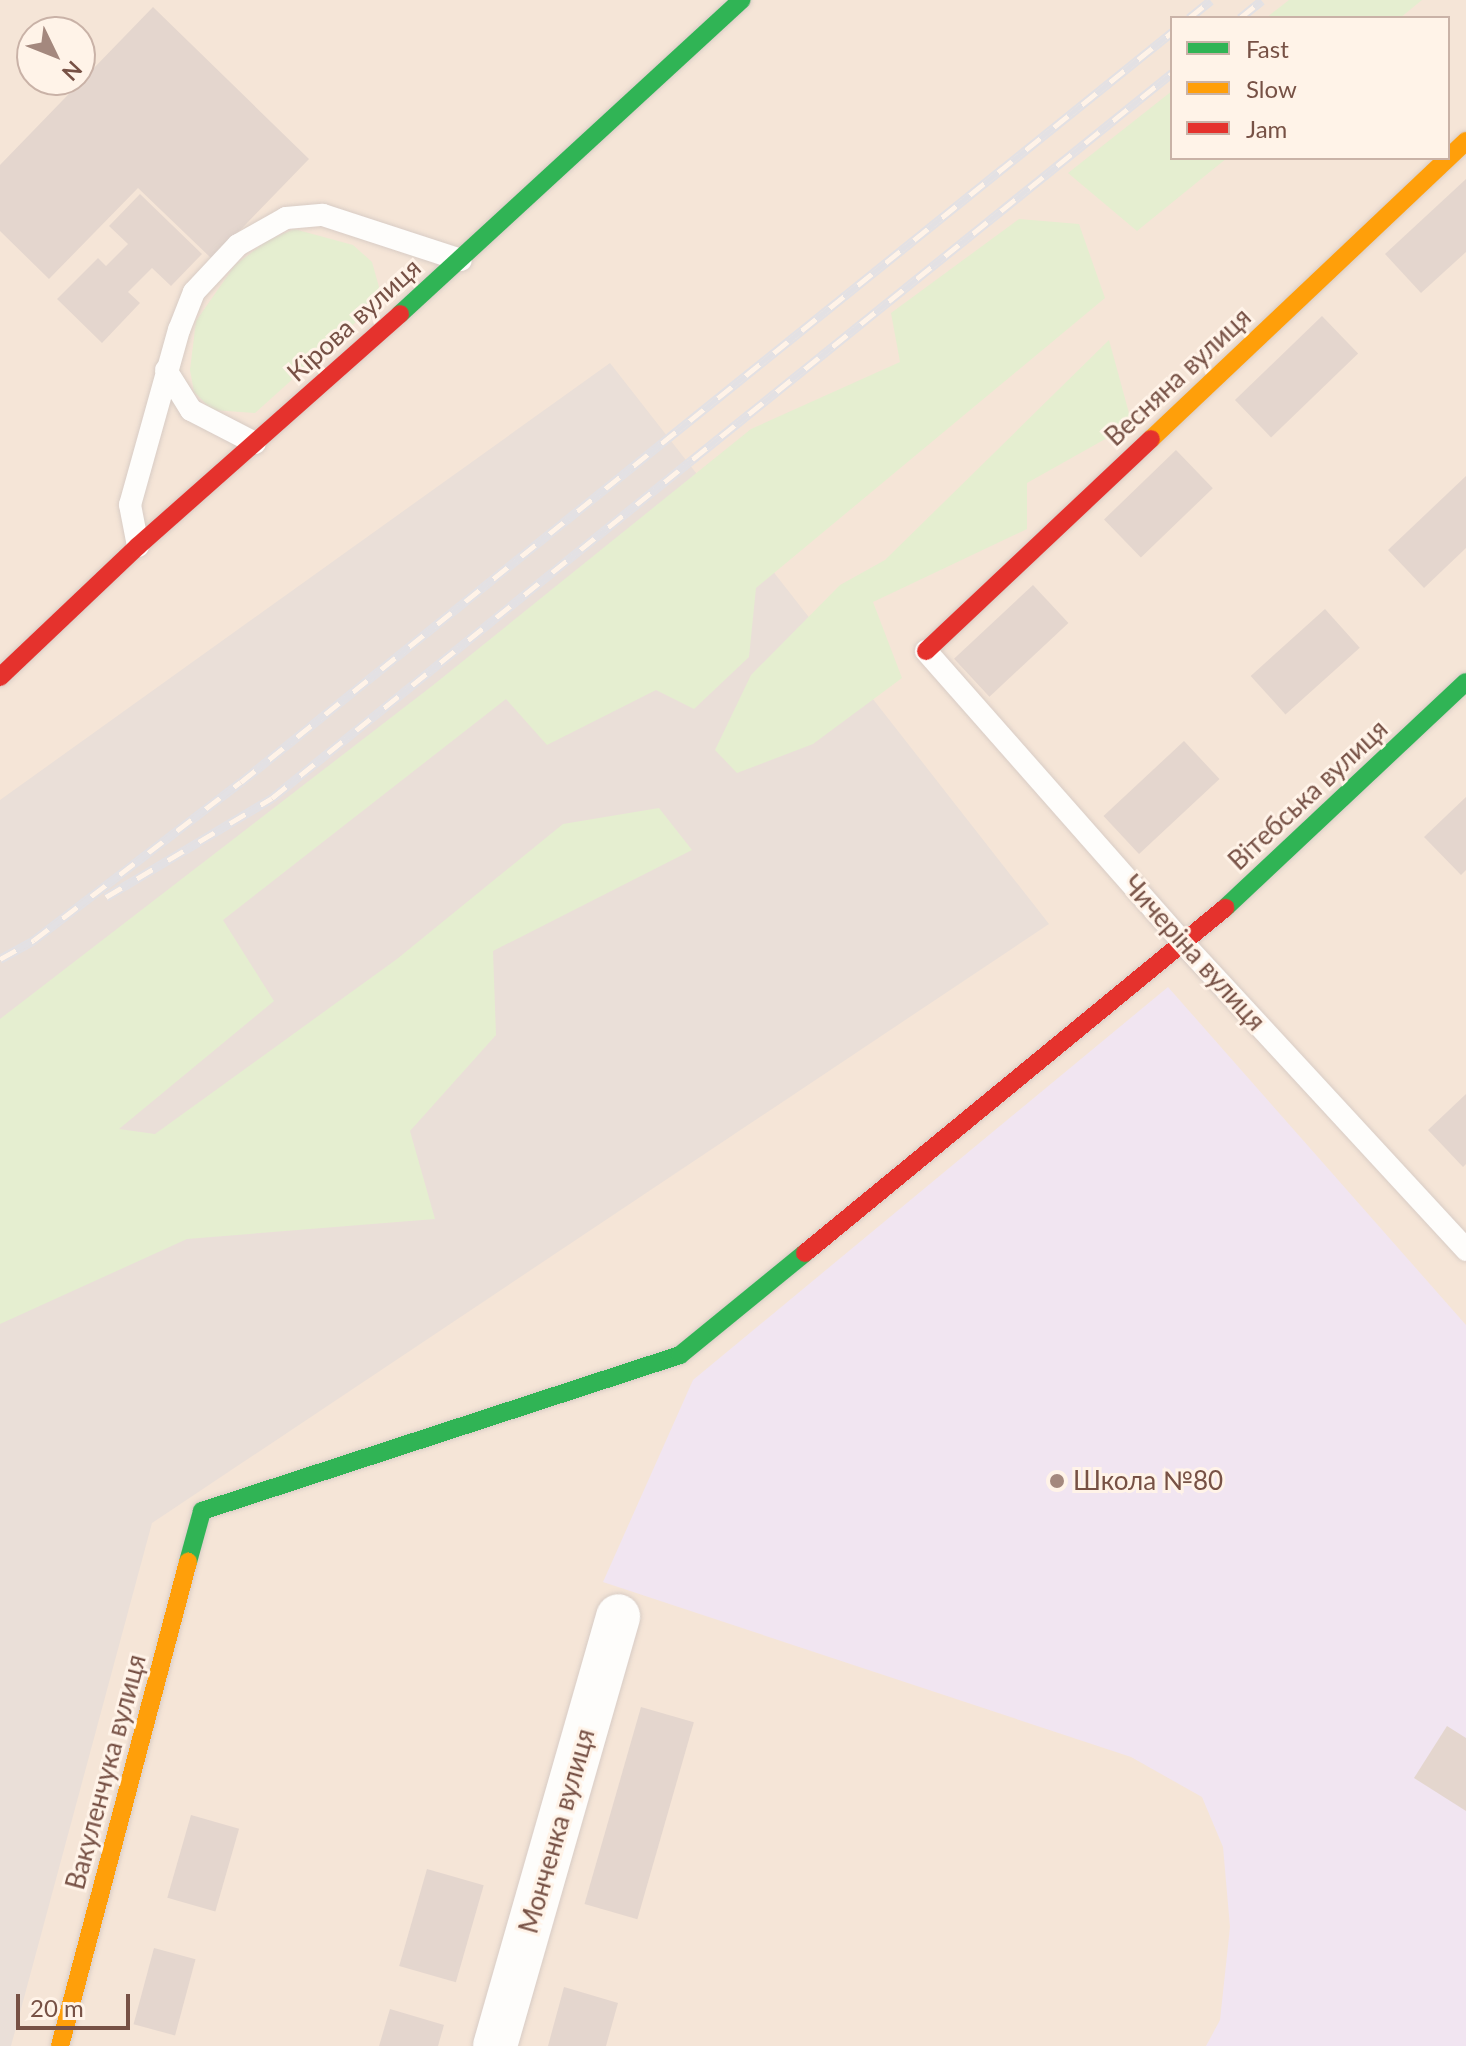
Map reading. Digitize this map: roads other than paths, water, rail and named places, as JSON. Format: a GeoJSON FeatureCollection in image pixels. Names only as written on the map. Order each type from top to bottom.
{"type":"FeatureCollection","features":[{"type":"Feature","properties":{"kind":"street","name":"Кірова вулиця"},"geometry":{"type":"LineString","coordinates":[[0,677],[138,546],[461,260],[742,0]]}},
{"type":"Feature","properties":{"kind":"street","name":"Весняна вулиця"},"geometry":{"type":"LineString","coordinates":[[1450,156],[1466,141]]}},
{"type":"Feature","properties":{"kind":"street","name":"Весняна вулиця"},"geometry":{"type":"LineString","coordinates":[[926,651],[1446,160]]}},
{"type":"Feature","properties":{"kind":"street","name":"Вітебська вулиця"},"geometry":{"type":"LineString","coordinates":[[202,1511],[680,1355],[1185,945],[1466,682]]}},
{"type":"Feature","properties":{"kind":"street","name":"Вакуленчука вулиця"},"geometry":{"type":"LineString","coordinates":[[60,2046],[202,1511]]}},
{"type":"Feature","properties":{"kind":"street","name":"Монченка вулиця"},"geometry":{"type":"LineString","coordinates":[[495,2046],[618,1616]]}},
{"type":"Feature","properties":{"kind":"lane"},"geometry":{"type":"LineString","coordinates":[[138,546],[130,505],[166,370],[189,305],[204,279],[259,229],[286,218],[323,215],[461,260]]}},
{"type":"Feature","properties":{"kind":"lane"},"geometry":{"type":"LineString","coordinates":[[166,370],[191,410],[255,443]]}},
{"type":"Feature","properties":{"kind":"lane","name":"Чичеріна вулиця"},"geometry":{"type":"LineString","coordinates":[[926,651],[1185,945],[1466,1250]]}},
{"type":"Feature","properties":{"kind":"railway"},"geometry":{"type":"LineString","coordinates":[[1191,16],[1211,0]]}},
{"type":"Feature","properties":{"kind":"railway"},"geometry":{"type":"LineString","coordinates":[[1242,16],[1262,0]]}},
{"type":"Feature","properties":{"kind":"railway"},"geometry":{"type":"LineString","coordinates":[[0,959],[34,940],[241,782],[1170,34]]}},
{"type":"Feature","properties":{"kind":"railway"},"geometry":{"type":"LineString","coordinates":[[106,897],[272,798],[1170,75]]}},
{"type":"Feature","properties":{"kind":"place","name":"Школа №80"},"geometry":{"type":"Point","coordinates":[1057,1481]}}]}
